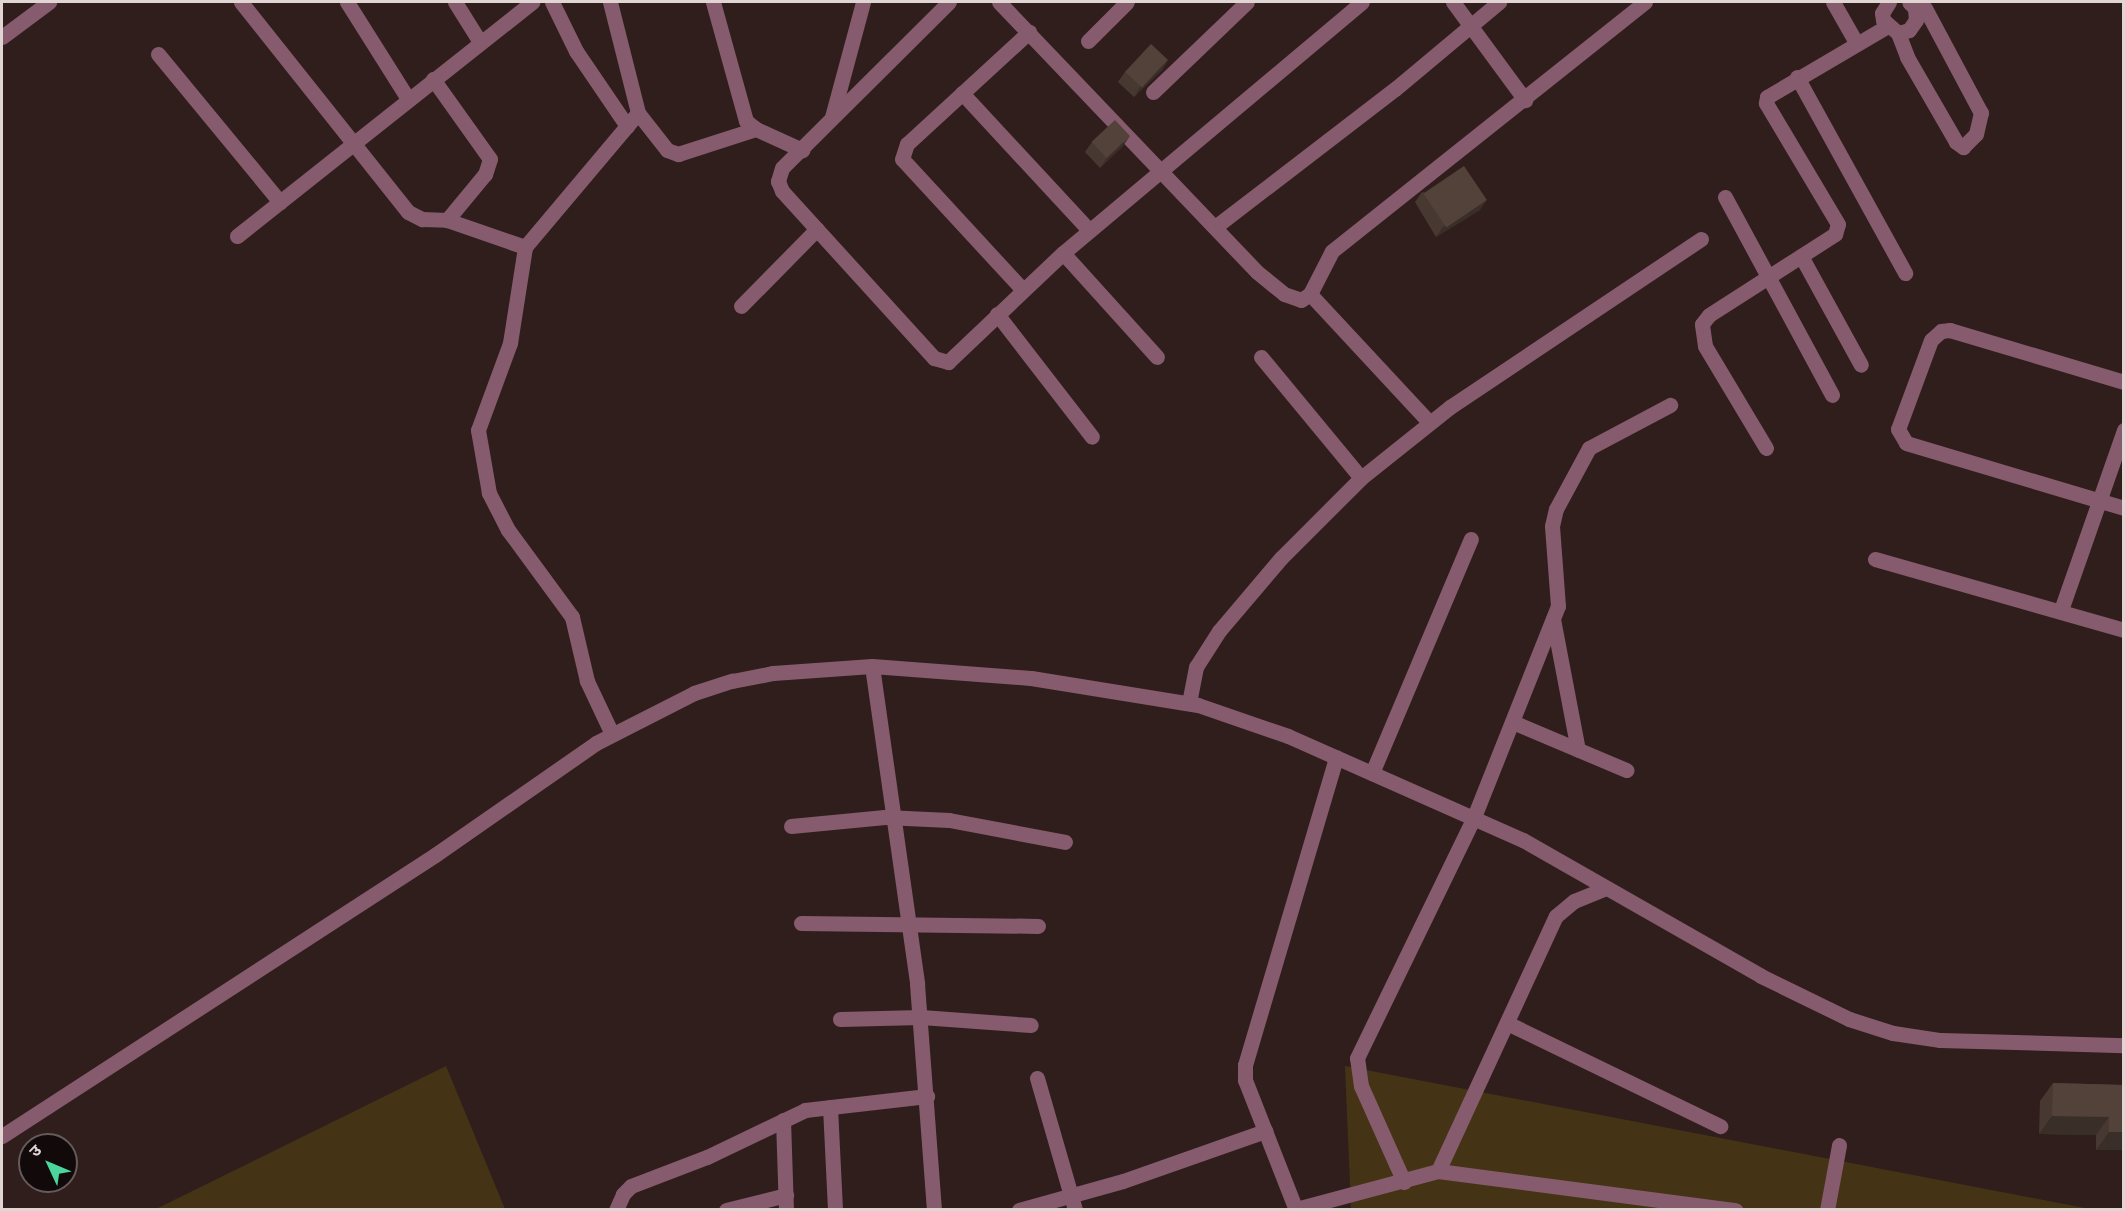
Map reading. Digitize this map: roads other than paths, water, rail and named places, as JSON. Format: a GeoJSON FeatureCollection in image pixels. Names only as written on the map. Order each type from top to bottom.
{"type":"FeatureCollection","features":[{"type":"Feature","properties":{"kind":"street"},"geometry":{"type":"LineString","coordinates":[[2,38],[49,2]]}},
{"type":"Feature","properties":{"kind":"street"},"geometry":{"type":"LineString","coordinates":[[241,2],[408,212],[422,219],[447,220],[525,247]]}},
{"type":"Feature","properties":{"kind":"street"},"geometry":{"type":"LineString","coordinates":[[347,2],[408,99]]}},
{"type":"Feature","properties":{"kind":"street"},"geometry":{"type":"LineString","coordinates":[[455,2],[480,42]]}},
{"type":"Feature","properties":{"kind":"street"},"geometry":{"type":"LineString","coordinates":[[237,236],[532,2]]}},
{"type":"Feature","properties":{"kind":"street"},"geometry":{"type":"LineString","coordinates":[[552,2],[576,51],[627,126]]}},
{"type":"Feature","properties":{"kind":"street"},"geometry":{"type":"LineString","coordinates":[[610,2],[638,113],[649,131],[673,154],[756,129]]}},
{"type":"Feature","properties":{"kind":"street"},"geometry":{"type":"LineString","coordinates":[[712,2],[742,114],[756,129],[801,150]]}},
{"type":"Feature","properties":{"kind":"street"},"geometry":{"type":"LineString","coordinates":[[832,117],[863,2]]}},
{"type":"Feature","properties":{"kind":"street"},"geometry":{"type":"LineString","coordinates":[[950,2],[782,168],[778,181],[782,191],[941,362],[955,357],[997,314],[1089,230],[1362,2]]}},
{"type":"Feature","properties":{"kind":"street"},"geometry":{"type":"LineString","coordinates":[[999,2],[1257,272],[1284,294],[1301,300],[1310,294],[1332,251],[1525,100],[1645,2]]}},
{"type":"Feature","properties":{"kind":"street"},"geometry":{"type":"LineString","coordinates":[[1088,41],[1127,2]]}},
{"type":"Feature","properties":{"kind":"street"},"geometry":{"type":"LineString","coordinates":[[1153,92],[1247,2]]}},
{"type":"Feature","properties":{"kind":"street"},"geometry":{"type":"LineString","coordinates":[[1453,2],[1525,100]]}},
{"type":"Feature","properties":{"kind":"street"},"geometry":{"type":"LineString","coordinates":[[1215,227],[1472,27],[1499,2]]}},
{"type":"Feature","properties":{"kind":"street"},"geometry":{"type":"LineString","coordinates":[[1620,2],[1630,14]]}},
{"type":"Feature","properties":{"kind":"street"},"geometry":{"type":"LineString","coordinates":[[1833,2],[1857,44]]}},
{"type":"Feature","properties":{"kind":"street"},"geometry":{"type":"LineString","coordinates":[[1889,2],[1882,13],[1956,142],[1963,147],[1976,134],[1982,113],[1922,6]]}},
{"type":"Feature","properties":{"kind":"street"},"geometry":{"type":"LineString","coordinates":[[1766,448],[1701,334],[1702,324],[1709,315],[1835,234],[1839,224],[1766,103],[1773,91],[1857,44],[1892,30],[1909,30],[1922,6]]}},
{"type":"Feature","properties":{"kind":"street"},"geometry":{"type":"LineString","coordinates":[[1023,290],[906,167],[902,159],[907,144],[1029,32]]}},
{"type":"Feature","properties":{"kind":"street"},"geometry":{"type":"LineString","coordinates":[[158,54],[280,202]]}},
{"type":"Feature","properties":{"kind":"street"},"geometry":{"type":"LineString","coordinates":[[1797,77],[1905,273]]}},
{"type":"Feature","properties":{"kind":"street"},"geometry":{"type":"LineString","coordinates":[[433,80],[490,159],[485,174],[447,220]]}},
{"type":"Feature","properties":{"kind":"street"},"geometry":{"type":"LineString","coordinates":[[962,93],[1089,230]]}},
{"type":"Feature","properties":{"kind":"street"},"geometry":{"type":"LineString","coordinates":[[612,734],[587,681],[572,617],[497,512],[479,450],[478,430],[510,343],[525,247],[638,113]]}},
{"type":"Feature","properties":{"kind":"street"},"geometry":{"type":"LineString","coordinates":[[1725,197],[1766,279],[1832,395]]}},
{"type":"Feature","properties":{"kind":"street"},"geometry":{"type":"LineString","coordinates":[[741,306],[817,229]]}},
{"type":"Feature","properties":{"kind":"street"},"geometry":{"type":"LineString","coordinates":[[1189,703],[1196,668],[1219,631],[1281,558],[1361,478],[1429,422],[1701,239]]}},
{"type":"Feature","properties":{"kind":"street"},"geometry":{"type":"LineString","coordinates":[[1063,253],[1157,357]]}},
{"type":"Feature","properties":{"kind":"street"},"geometry":{"type":"LineString","coordinates":[[1801,256],[1861,364]]}},
{"type":"Feature","properties":{"kind":"street"},"geometry":{"type":"LineString","coordinates":[[1310,294],[1429,422]]}},
{"type":"Feature","properties":{"kind":"street"},"geometry":{"type":"LineString","coordinates":[[997,314],[1092,437]]}},
{"type":"Feature","properties":{"kind":"street"},"geometry":{"type":"LineString","coordinates":[[2124,382],[1950,330],[1941,331],[1930,340],[1898,429],[1906,443],[2124,508]]}},
{"type":"Feature","properties":{"kind":"street"},"geometry":{"type":"LineString","coordinates":[[1262,357],[1361,478]]}},
{"type":"Feature","properties":{"kind":"street"},"geometry":{"type":"LineString","coordinates":[[1404,1182],[1361,1086],[1357,1058],[1474,817],[1515,723],[1553,619],[1559,584],[1553,517],[1582,456],[1596,442],[1670,405]]}},
{"type":"Feature","properties":{"kind":"street"},"geometry":{"type":"LineString","coordinates":[[2061,610],[2124,430]]}},
{"type":"Feature","properties":{"kind":"street"},"geometry":{"type":"LineString","coordinates":[[1372,773],[1471,539]]}},
{"type":"Feature","properties":{"kind":"street"},"geometry":{"type":"LineString","coordinates":[[1875,559],[2061,610],[2124,630]]}},
{"type":"Feature","properties":{"kind":"street"},"geometry":{"type":"LineString","coordinates":[[1553,619],[1578,750]]}},
{"type":"Feature","properties":{"kind":"street"},"geometry":{"type":"LineString","coordinates":[[872,666],[896,818],[921,1017],[934,1209]]}},
{"type":"Feature","properties":{"kind":"street"},"geometry":{"type":"LineString","coordinates":[[2,1136],[385,888],[612,734],[694,693],[732,681],[773,673],[872,666],[1031,678],[1189,703],[1288,736],[1523,840],[1807,1000],[1871,1026],[1940,1040],[2124,1045]]}},
{"type":"Feature","properties":{"kind":"street"},"geometry":{"type":"LineString","coordinates":[[1515,723],[1626,770]]}},
{"type":"Feature","properties":{"kind":"street"},"geometry":{"type":"LineString","coordinates":[[1336,757],[1248,1045],[1245,1080],[1296,1209],[1404,1182],[1438,1171],[1735,1209]]}},
{"type":"Feature","properties":{"kind":"street"},"geometry":{"type":"LineString","coordinates":[[791,826],[896,818],[950,820],[1065,842]]}},
{"type":"Feature","properties":{"kind":"street"},"geometry":{"type":"LineString","coordinates":[[1438,1171],[1556,916],[1574,901],[1607,888]]}},
{"type":"Feature","properties":{"kind":"street"},"geometry":{"type":"LineString","coordinates":[[801,923],[909,922],[1038,926]]}},
{"type":"Feature","properties":{"kind":"street"},"geometry":{"type":"LineString","coordinates":[[840,1019],[921,1017],[1030,1025]]}},
{"type":"Feature","properties":{"kind":"street"},"geometry":{"type":"LineString","coordinates":[[1508,1023],[1720,1126]]}},
{"type":"Feature","properties":{"kind":"street"},"geometry":{"type":"LineString","coordinates":[[1037,1078],[1073,1202]]}},
{"type":"Feature","properties":{"kind":"street"},"geometry":{"type":"LineString","coordinates":[[616,1209],[623,1194],[631,1186],[707,1157],[805,1110],[927,1096]]}},
{"type":"Feature","properties":{"kind":"street"},"geometry":{"type":"LineString","coordinates":[[830,1107],[835,1209]]}},
{"type":"Feature","properties":{"kind":"street"},"geometry":{"type":"LineString","coordinates":[[726,1209],[786,1202],[783,1120]]}},
{"type":"Feature","properties":{"kind":"street"},"geometry":{"type":"LineString","coordinates":[[1019,1209],[1073,1202],[1265,1131]]}},
{"type":"Feature","properties":{"kind":"street"},"geometry":{"type":"LineString","coordinates":[[1827,1209],[1839,1145]]}}]}
